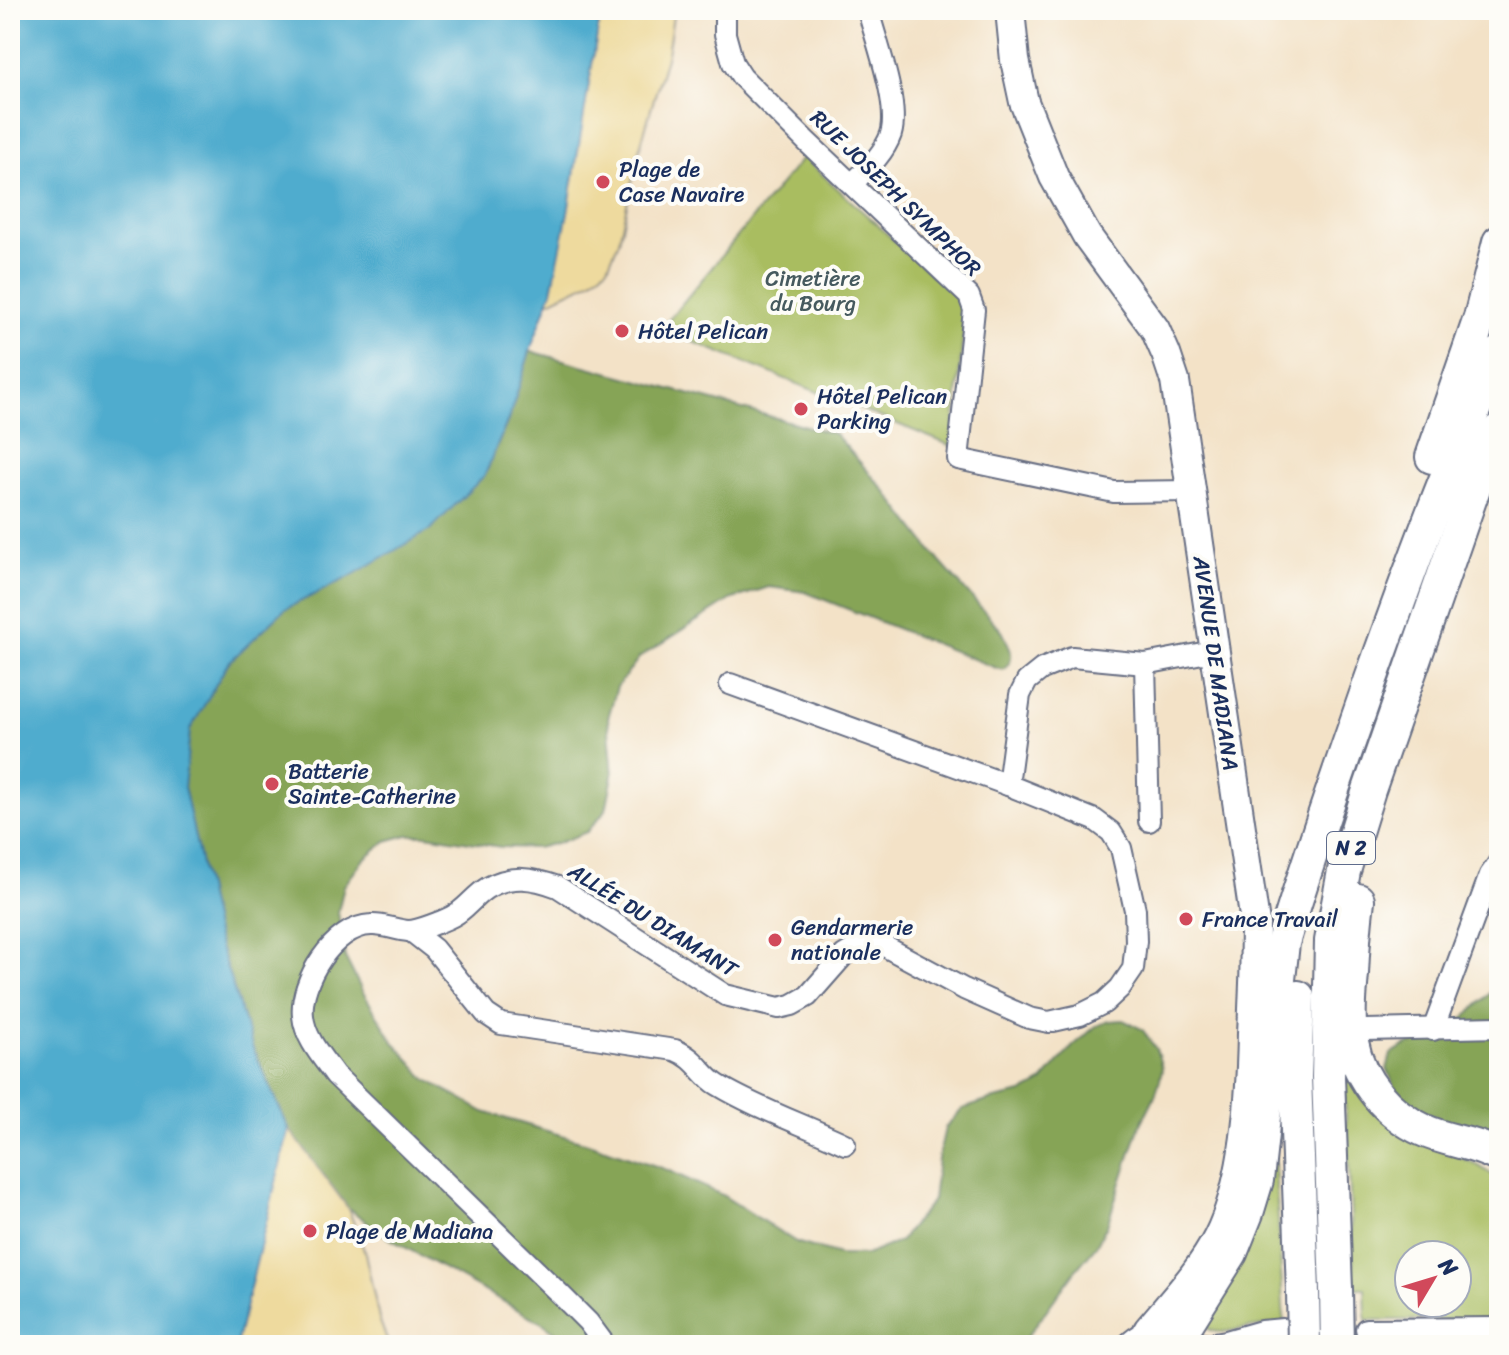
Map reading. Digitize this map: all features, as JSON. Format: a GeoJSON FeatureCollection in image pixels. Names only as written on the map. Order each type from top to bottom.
{"type":"FeatureCollection","features":[{"type":"Feature","properties":{"kind":"main road"},"geometry":{"type":"LineString","coordinates":[[1381,652],[1415,511],[1480,318],[1499,242]]}},
{"type":"Feature","properties":{"kind":"main road","name":"N 2"},"geometry":{"type":"LineString","coordinates":[[1290,1338],[1303,1292],[1295,1077],[1301,938],[1323,816],[1421,539],[1499,353]]}},
{"type":"Feature","properties":{"kind":"main road","name":"N 2"},"geometry":{"type":"LineString","coordinates":[[1357,1339],[1336,1289],[1328,1077],[1331,941],[1344,871],[1369,790],[1482,465],[1499,430]]}},
{"type":"Feature","properties":{"kind":"main road"},"geometry":{"type":"LineString","coordinates":[[1450,558],[1499,471]]}},
{"type":"Feature","properties":{"kind":"main road"},"geometry":{"type":"LineString","coordinates":[[1410,675],[1363,874],[1355,923],[1350,1000],[1352,1043],[1367,1080],[1393,1112],[1426,1132],[1480,1147],[1499,1156]]}},
{"type":"Feature","properties":{"kind":"main road"},"geometry":{"type":"LineString","coordinates":[[1165,1338],[1186,1325],[1231,1253],[1257,1180],[1283,943],[1323,816]]}},
{"type":"Feature","properties":{"kind":"street","name":"RUE JOSEPH SYMPHOR"},"geometry":{"type":"LineString","coordinates":[[725,10],[725,34],[733,63],[742,77],[969,296],[974,310],[958,459],[1114,492],[1191,491]]}},
{"type":"Feature","properties":{"kind":"street"},"geometry":{"type":"LineString","coordinates":[[852,184],[880,154],[891,133],[894,107],[868,10]]}},
{"type":"Feature","properties":{"kind":"street","name":"AVENUE DE MADIANA"},"geometry":{"type":"LineString","coordinates":[[1010,10],[1015,60],[1024,102],[1054,177],[1087,236],[1155,329],[1175,381],[1255,923],[1252,1073],[1243,1151],[1231,1203],[1218,1237],[1199,1267],[1165,1338]]}},
{"type":"Feature","properties":{"kind":"street"},"geometry":{"type":"LineString","coordinates":[[1008,785],[1020,695],[1031,678],[1042,669],[1072,657],[1145,664],[1213,651]]}},
{"type":"Feature","properties":{"kind":"street"},"geometry":{"type":"LineString","coordinates":[[1145,664],[1149,821]]}},
{"type":"Feature","properties":{"kind":"street","name":"ALLÉE DU DIAMANT"},"geometry":{"type":"LineString","coordinates":[[605,1345],[569,1303],[335,1075],[311,1041],[303,1015],[306,990],[316,964],[338,940],[354,929],[371,925],[411,931],[457,914],[486,889],[505,881],[533,878],[558,887],[725,995],[779,1008],[808,996],[844,955],[864,943],[886,947],[964,989],[1029,1018],[1049,1022],[1080,1015],[1104,1003],[1120,988],[1133,969],[1135,910],[1121,848],[1111,832],[1095,820],[1008,785],[730,684]]}},
{"type":"Feature","properties":{"kind":"street"},"geometry":{"type":"LineString","coordinates":[[1433,1030],[1490,875],[1499,862]]}},
{"type":"Feature","properties":{"kind":"street"},"geometry":{"type":"LineString","coordinates":[[411,931],[434,949],[486,1014],[501,1024],[675,1050],[695,1061],[715,1083],[845,1144]]}},
{"type":"Feature","properties":{"kind":"street"},"geometry":{"type":"LineString","coordinates":[[1366,1030],[1499,1027]]}},
{"type":"Feature","properties":{"kind":"street"},"geometry":{"type":"LineString","coordinates":[[1357,1339],[1499,1328]]}},
{"type":"Feature","properties":{"kind":"street"},"geometry":{"type":"LineString","coordinates":[[1165,1338],[1209,1344],[1261,1331],[1290,1338]]}},
{"type":"Feature","properties":{"kind":"street"},"geometry":{"type":"LineString","coordinates":[[1262,1345],[1290,1338]]}},
{"type":"Feature","properties":{"kind":"street"},"geometry":{"type":"LineString","coordinates":[[1357,1339],[1478,1340],[1498,1345]]}},
{"type":"Feature","properties":{"kind":"green space","name":"Cimetière du Bourg"},"geometry":{"type":"Polygon","coordinates":[[[803,157],[966,306],[952,446],[661,329],[803,157]]]}},
{"type":"Feature","properties":{"kind":"green space"},"geometry":{"type":"Polygon","coordinates":[[[530,351],[835,434],[887,493],[941,563],[1002,631],[1011,652],[1010,661],[1003,670],[996,668],[805,592],[769,587],[730,600],[639,658],[617,687],[608,718],[613,776],[606,810],[587,832],[537,848],[501,847],[426,835],[408,835],[386,841],[364,859],[344,886],[338,912],[345,957],[393,1041],[426,1079],[484,1112],[665,1169],[722,1195],[796,1242],[839,1255],[866,1255],[900,1241],[933,1200],[945,1128],[962,1109],[1022,1093],[1042,1082],[1073,1046],[1096,1026],[1123,1020],[1142,1029],[1156,1049],[1162,1069],[1107,1225],[1096,1246],[1021,1345],[574,1345],[544,1324],[390,1239],[348,1208],[289,1129],[253,1049],[217,938],[184,787],[190,730],[228,663],[285,609],[347,578],[485,475],[510,415],[530,351]]]}},
{"type":"Feature","properties":{"kind":"green space"},"geometry":{"type":"Polygon","coordinates":[[[1499,985],[1499,1138],[1449,1124],[1407,1102],[1395,1088],[1387,1069],[1391,1054],[1461,1020],[1499,985]]]}},
{"type":"Feature","properties":{"kind":"green space"},"geometry":{"type":"Polygon","coordinates":[[[1343,1069],[1383,1119],[1499,1179],[1499,1320],[1366,1320],[1365,1288],[1354,1288],[1343,1069]]]}},
{"type":"Feature","properties":{"kind":"green space"},"geometry":{"type":"Polygon","coordinates":[[[1274,1149],[1284,1323],[1222,1332],[1210,1330],[1204,1324],[1274,1149]]]}},
{"type":"Feature","properties":{"kind":"sand","name":"Plage de Case Navaire"},"geometry":{"type":"Polygon","coordinates":[[[601,10],[674,10],[667,54],[638,154],[619,241],[608,267],[591,281],[548,302],[568,212],[601,10]]]}},
{"type":"Feature","properties":{"kind":"sand","name":"Plage de Madiana"},"geometry":{"type":"Polygon","coordinates":[[[289,1129],[348,1208],[365,1253],[379,1319],[389,1345],[236,1345],[289,1129]]]}},
{"type":"Feature","properties":{"kind":"water"},"geometry":{"type":"Polygon","coordinates":[[[10,10],[601,10],[552,291],[510,415],[485,475],[430,530],[347,578],[285,609],[228,663],[190,730],[184,787],[217,938],[253,1049],[289,1129],[236,1345],[10,1345],[10,10]]]}},
{"type":"Feature","properties":{"kind":"tunnel"},"geometry":{"type":"LineString","coordinates":[[1283,1340],[1367,1342]]}},
{"type":"Feature","properties":{"kind":"place","name":"Plage de Case Navaire"},"geometry":{"type":"Point","coordinates":[603,182]}},
{"type":"Feature","properties":{"kind":"place","name":"Hôtel Pelican"},"geometry":{"type":"Point","coordinates":[622,331]}},
{"type":"Feature","properties":{"kind":"place","name":"Hôtel Pelican Parking"},"geometry":{"type":"Point","coordinates":[801,409]}},
{"type":"Feature","properties":{"kind":"place","name":"Batterie Sainte-Catherine"},"geometry":{"type":"Point","coordinates":[272,784]}},
{"type":"Feature","properties":{"kind":"place","name":"France Travail"},"geometry":{"type":"Point","coordinates":[1186,919]}},
{"type":"Feature","properties":{"kind":"place","name":"Gendarmerie nationale"},"geometry":{"type":"Point","coordinates":[775,940]}},
{"type":"Feature","properties":{"kind":"place","name":"Plage de Madiana"},"geometry":{"type":"Point","coordinates":[310,1231]}}]}
